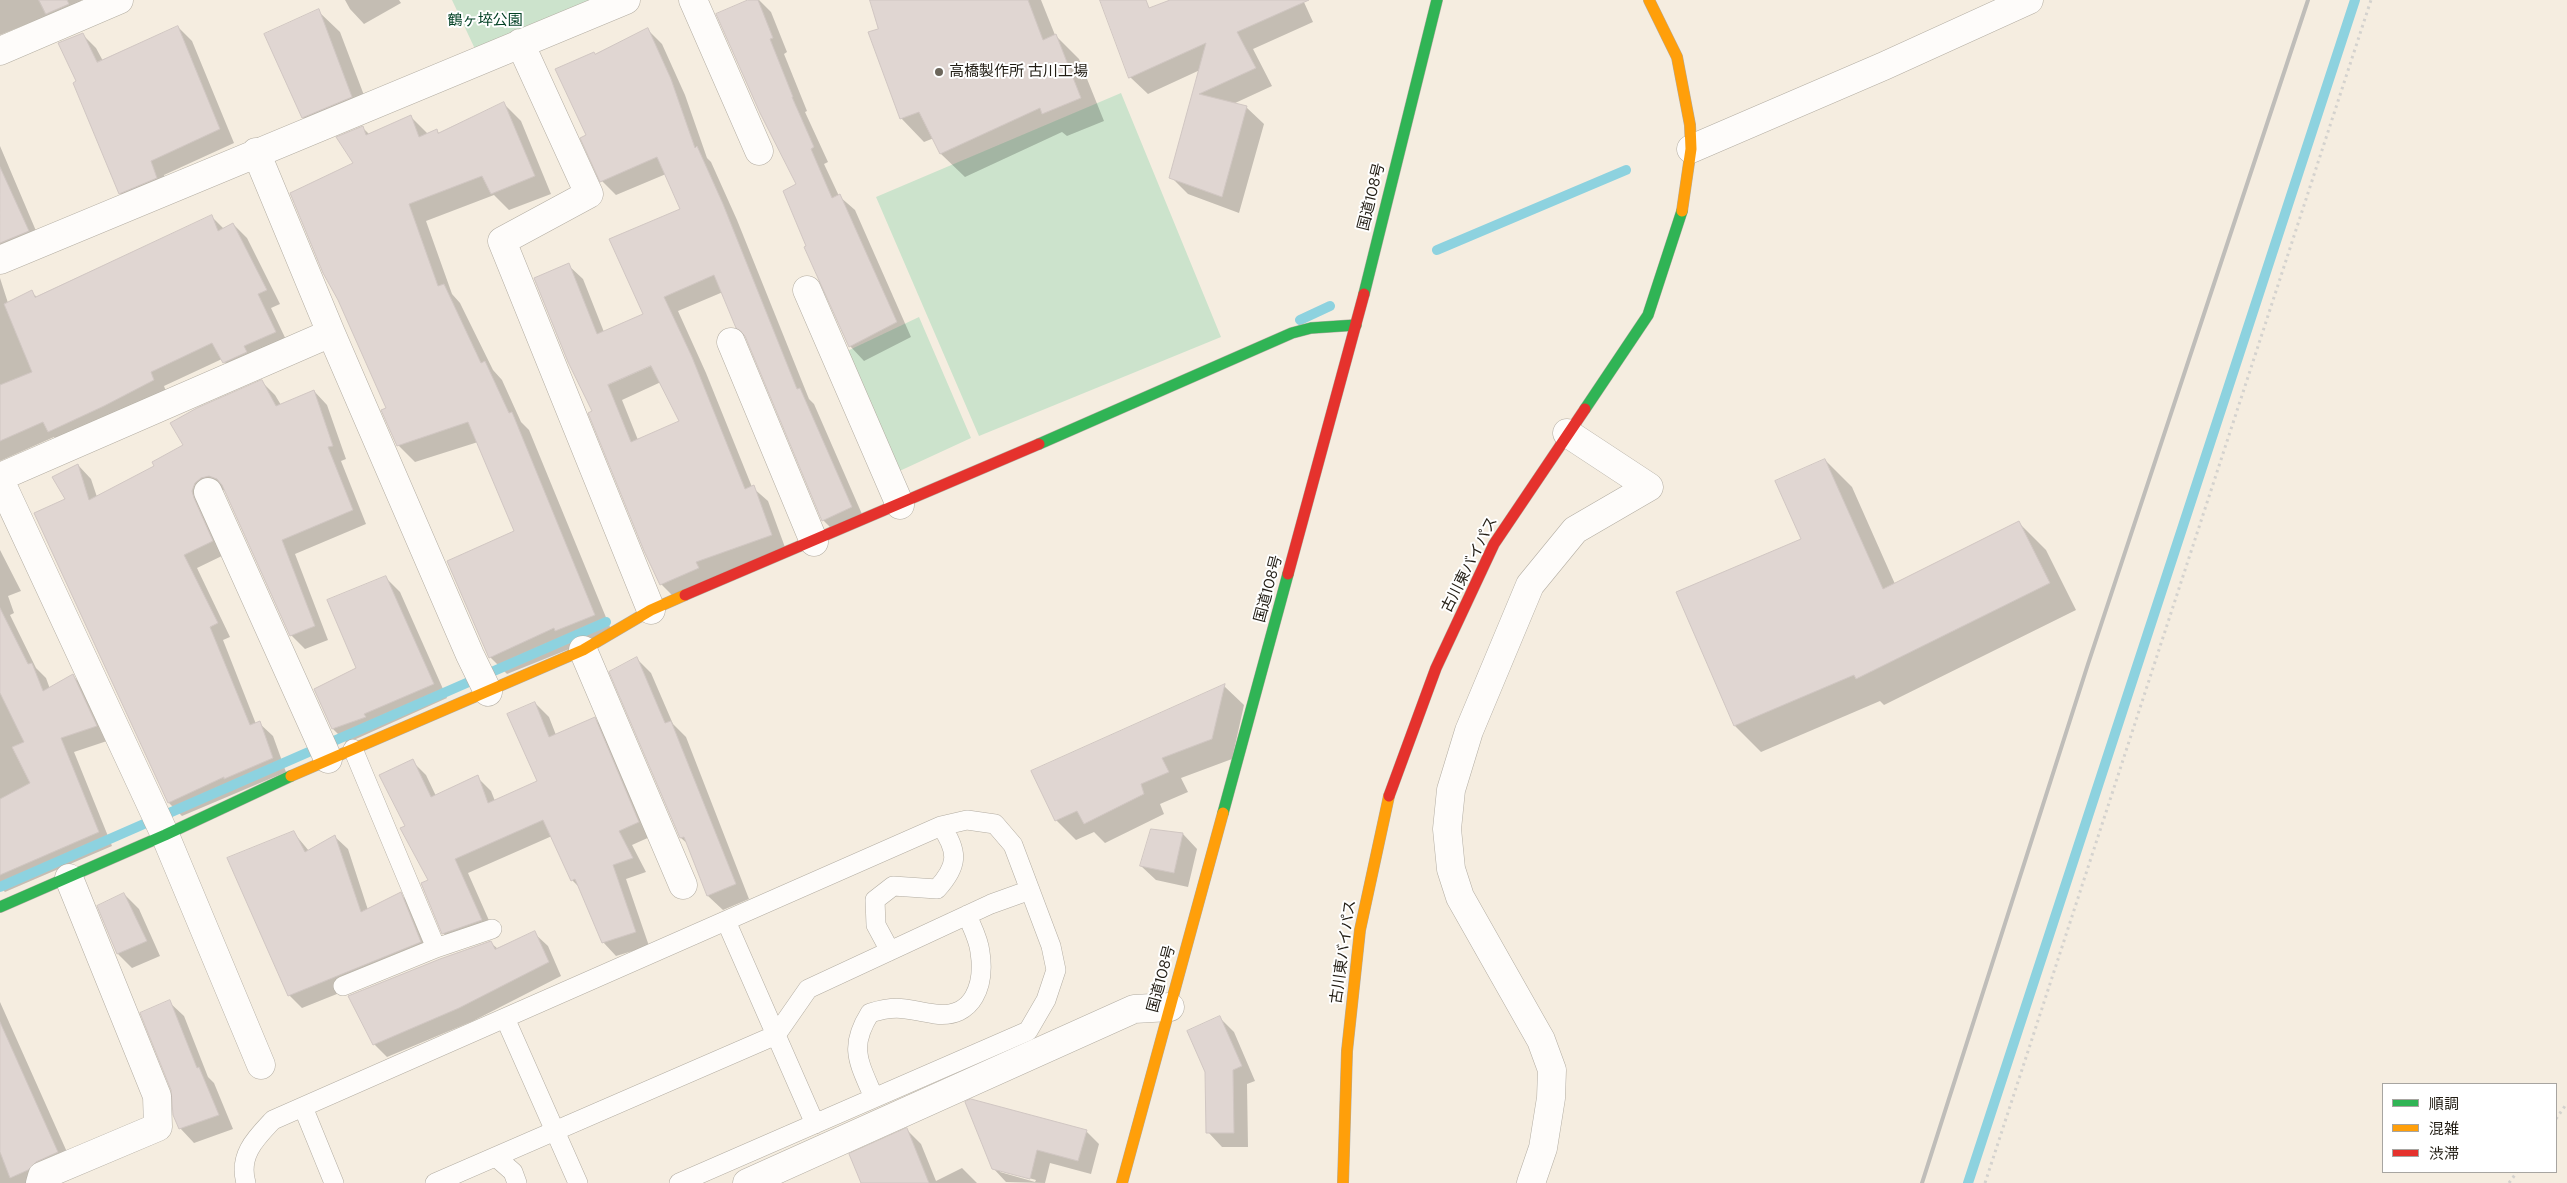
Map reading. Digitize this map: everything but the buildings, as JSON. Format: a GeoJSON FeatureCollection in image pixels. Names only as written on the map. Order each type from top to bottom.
{"type":"FeatureCollection","features":[{"type":"Feature","properties":{"kind":"main road","name":"国道108号"},"geometry":{"type":"LineString","coordinates":[[1122,1183],[1356,325],[1437,0]]}},
{"type":"Feature","properties":{"kind":"main road","name":"古川東バイパス"},"geometry":{"type":"LineString","coordinates":[[1343,1183],[1348,1051],[1360,930],[1391,787],[1436,668],[1494,544],[1648,315],[1682,212],[1691,149],[1690,125],[1677,56],[1649,0]]}},
{"type":"Feature","properties":{"kind":"main road"},"geometry":{"type":"LineString","coordinates":[[0,907],[69,878],[321,745],[353,749],[486,689],[584,650],[651,610],[900,505],[1292,333],[1311,328],[1356,325]]}},
{"type":"Feature","properties":{"kind":"street"},"geometry":{"type":"LineString","coordinates":[[0,51],[119,0]]}},
{"type":"Feature","properties":{"kind":"street"},"geometry":{"type":"LineString","coordinates":[[0,260],[256,152],[626,0]]}},
{"type":"Feature","properties":{"kind":"street"},"geometry":{"type":"LineString","coordinates":[[693,0],[759,152]]}},
{"type":"Feature","properties":{"kind":"street"},"geometry":{"type":"LineString","coordinates":[[1691,149],[1884,66],[2029,0]]}},
{"type":"Feature","properties":{"kind":"street"},"geometry":{"type":"LineString","coordinates":[[520,43],[589,194],[502,242],[637,580],[651,610]]}},
{"type":"Feature","properties":{"kind":"street"},"geometry":{"type":"LineString","coordinates":[[256,152],[331,333],[486,689]]}},
{"type":"Feature","properties":{"kind":"street"},"geometry":{"type":"LineString","coordinates":[[808,290],[900,505]]}},
{"type":"Feature","properties":{"kind":"street"},"geometry":{"type":"LineString","coordinates":[[262,1065],[148,797],[0,478],[331,333]]}},
{"type":"Feature","properties":{"kind":"street"},"geometry":{"type":"LineString","coordinates":[[731,342],[814,542]]}},
{"type":"Feature","properties":{"kind":"street"},"geometry":{"type":"LineString","coordinates":[[1531,1183],[1543,1148],[1551,1098],[1552,1070],[1541,1040],[1460,896],[1451,868],[1447,829],[1451,790],[1469,731],[1530,585],[1575,530],[1648,487],[1567,433]]}},
{"type":"Feature","properties":{"kind":"street"},"geometry":{"type":"LineString","coordinates":[[208,492],[321,745]]}},
{"type":"Feature","properties":{"kind":"street"},"geometry":{"type":"LineString","coordinates":[[584,650],[683,885]]}},
{"type":"Feature","properties":{"kind":"street"},"geometry":{"type":"LineString","coordinates":[[40,1183],[42,1176],[158,1127],[157,1096],[69,878]]}},
{"type":"Feature","properties":{"kind":"street"},"geometry":{"type":"LineString","coordinates":[[747,1183],[1134,1009],[1170,1007]]}},
{"type":"Feature","properties":{"kind":"lane"},"geometry":{"type":"LineString","coordinates":[[353,749],[436,948]]}},
{"type":"Feature","properties":{"kind":"lane"},"geometry":{"type":"LineString","coordinates":[[246,1183],[244,1175],[248,1147],[273,1120],[942,826],[967,820],[995,824],[1013,845],[1051,946],[1056,970],[1046,1000],[1028,1031],[679,1183]]}},
{"type":"Feature","properties":{"kind":"lane"},"geometry":{"type":"LineString","coordinates":[[890,951],[876,925],[875,900],[893,886],[937,889],[946,879],[954,860],[953,842],[942,826]]}},
{"type":"Feature","properties":{"kind":"lane"},"geometry":{"type":"LineString","coordinates":[[435,1183],[776,1035],[808,990],[967,915],[1030,890]]}},
{"type":"Feature","properties":{"kind":"lane"},"geometry":{"type":"LineString","coordinates":[[874,1098],[862,1070],[857,1048],[858,1032],[870,1013],[890,1007],[914,1009],[936,1014],[957,1013],[973,1002],[982,981],[980,950],[967,915]]}},
{"type":"Feature","properties":{"kind":"lane"},"geometry":{"type":"LineString","coordinates":[[726,921],[815,1124]]}},
{"type":"Feature","properties":{"kind":"lane"},"geometry":{"type":"LineString","coordinates":[[343,986],[436,948],[492,928]]}},
{"type":"Feature","properties":{"kind":"lane"},"geometry":{"type":"LineString","coordinates":[[505,1018],[578,1183]]}},
{"type":"Feature","properties":{"kind":"lane"},"geometry":{"type":"LineString","coordinates":[[303,1107],[334,1183]]}},
{"type":"Feature","properties":{"kind":"lane"},"geometry":{"type":"LineString","coordinates":[[496,1157],[514,1172],[517,1183]]}},
{"type":"Feature","properties":{"kind":"path"},"geometry":{"type":"LineString","coordinates":[[1985,1183],[2371,0]]}},
{"type":"Feature","properties":{"kind":"path"},"geometry":{"type":"LineString","coordinates":[[2557,1118],[2567,1103]]}},
{"type":"Feature","properties":{"kind":"green space","name":"鶴ヶ埣公園"},"geometry":{"type":"Polygon","coordinates":[[[452,0],[591,0],[475,49],[452,0]]]}},
{"type":"Feature","properties":{"kind":"green space"},"geometry":{"type":"Polygon","coordinates":[[[1121,93],[1221,337],[979,436],[876,197],[1121,93]]]}},
{"type":"Feature","properties":{"kind":"green space"},"geometry":{"type":"Polygon","coordinates":[[[919,317],[971,438],[893,474],[843,353],[919,317]]]}},
{"type":"Feature","properties":{"kind":"waterway"},"geometry":{"type":"LineString","coordinates":[[1968,1183],[2355,0]]}},
{"type":"Feature","properties":{"kind":"waterway"},"geometry":{"type":"LineString","coordinates":[[1437,250],[1626,170]]}},
{"type":"Feature","properties":{"kind":"waterway"},"geometry":{"type":"LineString","coordinates":[[1300,320],[1330,306]]}},
{"type":"Feature","properties":{"kind":"waterway"},"geometry":{"type":"LineString","coordinates":[[0,887],[606,622]]}},
{"type":"Feature","properties":{"kind":"railway"},"geometry":{"type":"LineString","coordinates":[[1922,1183],[2088,664],[2308,0]]}},
{"type":"Feature","properties":{"kind":"traffic: fast"},"geometry":{"type":"LineString","coordinates":[[1364,294],[1437,0]]}},
{"type":"Feature","properties":{"kind":"traffic: fast"},"geometry":{"type":"LineString","coordinates":[[1585,409],[1648,315],[1682,211]]}},
{"type":"Feature","properties":{"kind":"traffic: fast"},"geometry":{"type":"LineString","coordinates":[[1039,444],[1292,333],[1311,328],[1356,325]]}},
{"type":"Feature","properties":{"kind":"traffic: fast"},"geometry":{"type":"LineString","coordinates":[[1223,813],[1288,574]]}},
{"type":"Feature","properties":{"kind":"traffic: fast"},"geometry":{"type":"LineString","coordinates":[[0,907],[165,835],[291,776]]}},
{"type":"Feature","properties":{"kind":"traffic: slow"},"geometry":{"type":"LineString","coordinates":[[1649,0],[1677,57],[1690,125],[1691,149],[1682,211]]}},
{"type":"Feature","properties":{"kind":"traffic: slow"},"geometry":{"type":"LineString","coordinates":[[291,776],[583,650],[651,610],[685,595]]}},
{"type":"Feature","properties":{"kind":"traffic: slow"},"geometry":{"type":"LineString","coordinates":[[1343,1183],[1347,1051],[1360,930],[1389,796]]}},
{"type":"Feature","properties":{"kind":"traffic: slow"},"geometry":{"type":"LineString","coordinates":[[1122,1183],[1223,813]]}},
{"type":"Feature","properties":{"kind":"traffic: jam"},"geometry":{"type":"LineString","coordinates":[[1288,574],[1364,294]]}},
{"type":"Feature","properties":{"kind":"traffic: jam"},"geometry":{"type":"LineString","coordinates":[[1389,796],[1436,668],[1494,544],[1585,409]]}},
{"type":"Feature","properties":{"kind":"traffic: jam"},"geometry":{"type":"LineString","coordinates":[[685,595],[1039,444]]}},
{"type":"Feature","properties":{"kind":"place","name":"高橋製作所 古川工場"},"geometry":{"type":"Point","coordinates":[939,72]}}]}
